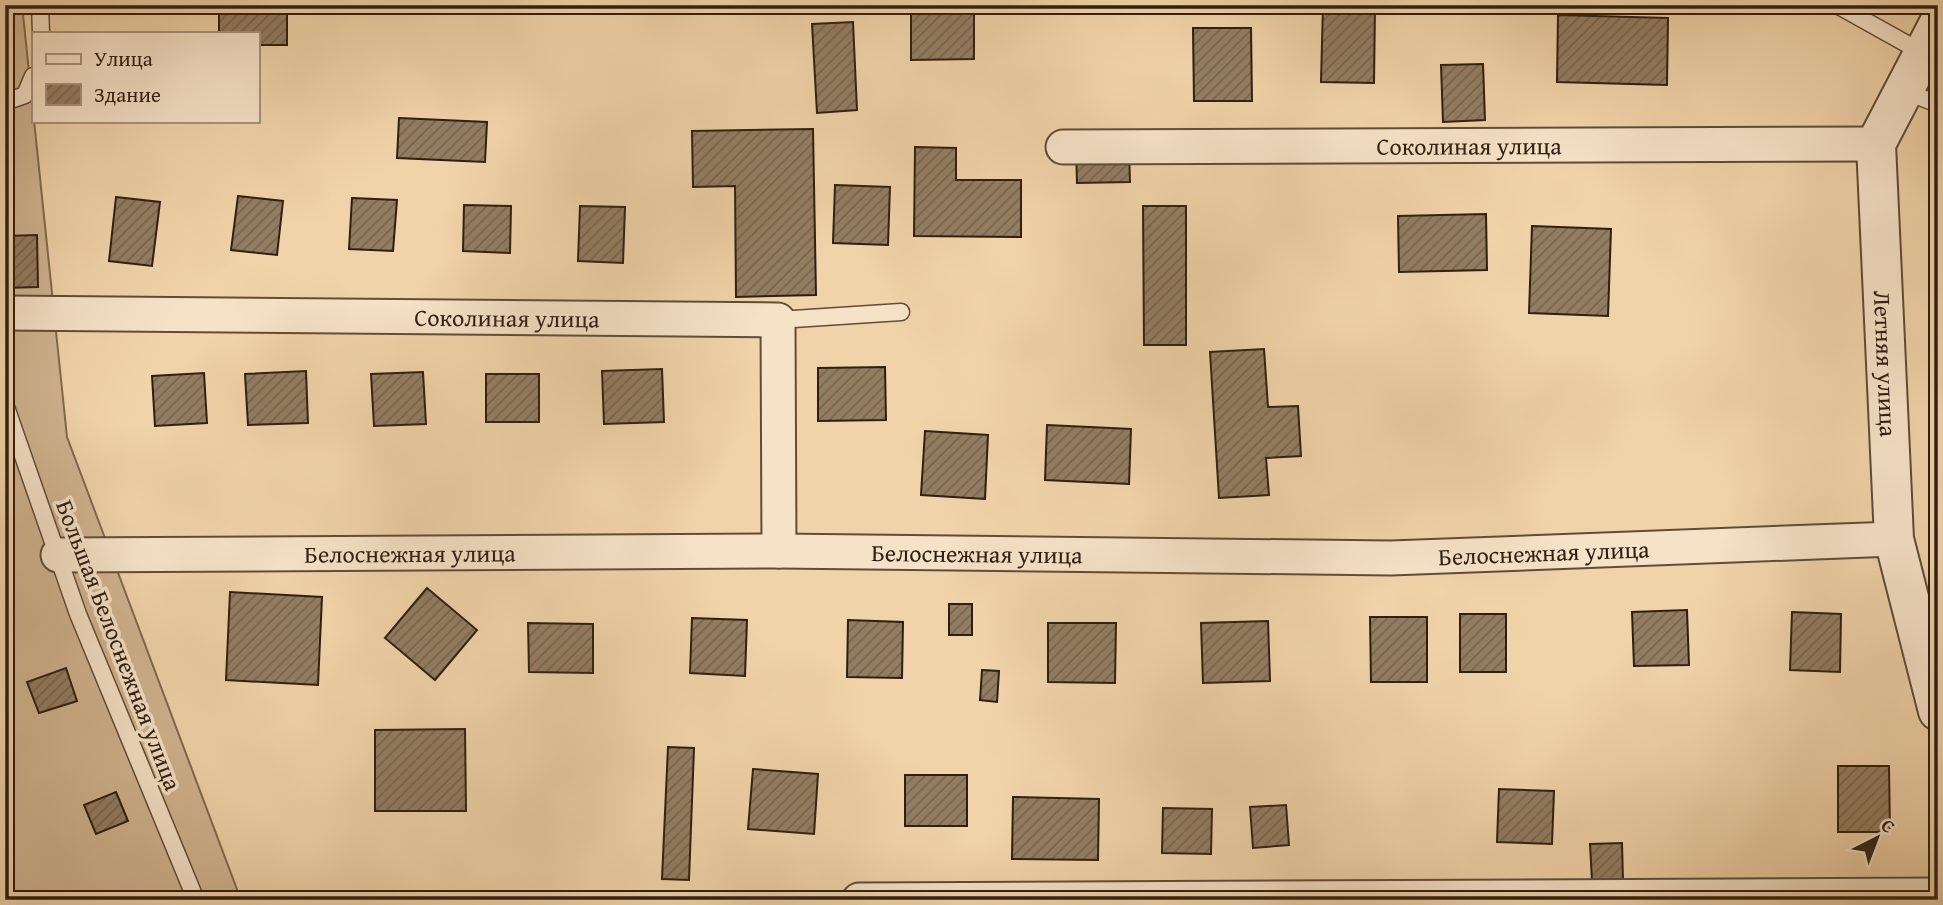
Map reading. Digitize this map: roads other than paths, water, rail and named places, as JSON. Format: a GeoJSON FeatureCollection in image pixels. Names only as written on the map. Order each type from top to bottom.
{"type":"FeatureCollection","features":[{"type":"Feature","properties":{"kind":"street","name":"Летняя улица"},"geometry":{"type":"LineString","coordinates":[[1931,38],[1921,98],[1876,144],[1894,539],[1938,711]]}},
{"type":"Feature","properties":{"kind":"street","name":"Соколиная улица"},"geometry":{"type":"LineString","coordinates":[[1063,148],[1876,144]]}},
{"type":"Feature","properties":{"kind":"street","name":"Соколиная улица"},"geometry":{"type":"LineString","coordinates":[[5,313],[778,320]]}},
{"type":"Feature","properties":{"kind":"street"},"geometry":{"type":"LineString","coordinates":[[778,320],[779,551]]}},
{"type":"Feature","properties":{"kind":"street","name":"Белоснежная улица"},"geometry":{"type":"LineString","coordinates":[[58,555],[779,551],[1391,558],[1894,539]]}},
{"type":"Feature","properties":{"kind":"street"},"geometry":{"type":"LineString","coordinates":[[859,900],[1938,895]]}},
{"type":"Feature","properties":{"kind":"lane"},"geometry":{"type":"LineString","coordinates":[[40,5],[41,32]]}},
{"type":"Feature","properties":{"kind":"lane"},"geometry":{"type":"LineString","coordinates":[[1837,5],[1931,38]]}},
{"type":"Feature","properties":{"kind":"lane"},"geometry":{"type":"LineString","coordinates":[[5,102],[25,95],[32,78]]}},
{"type":"Feature","properties":{"kind":"lane"},"geometry":{"type":"LineString","coordinates":[[778,320],[901,312]]}},
{"type":"Feature","properties":{"kind":"lane","name":"Большая Белоснежная улица"},"geometry":{"type":"LineString","coordinates":[[5,404],[78,614],[196,900]]}}]}
